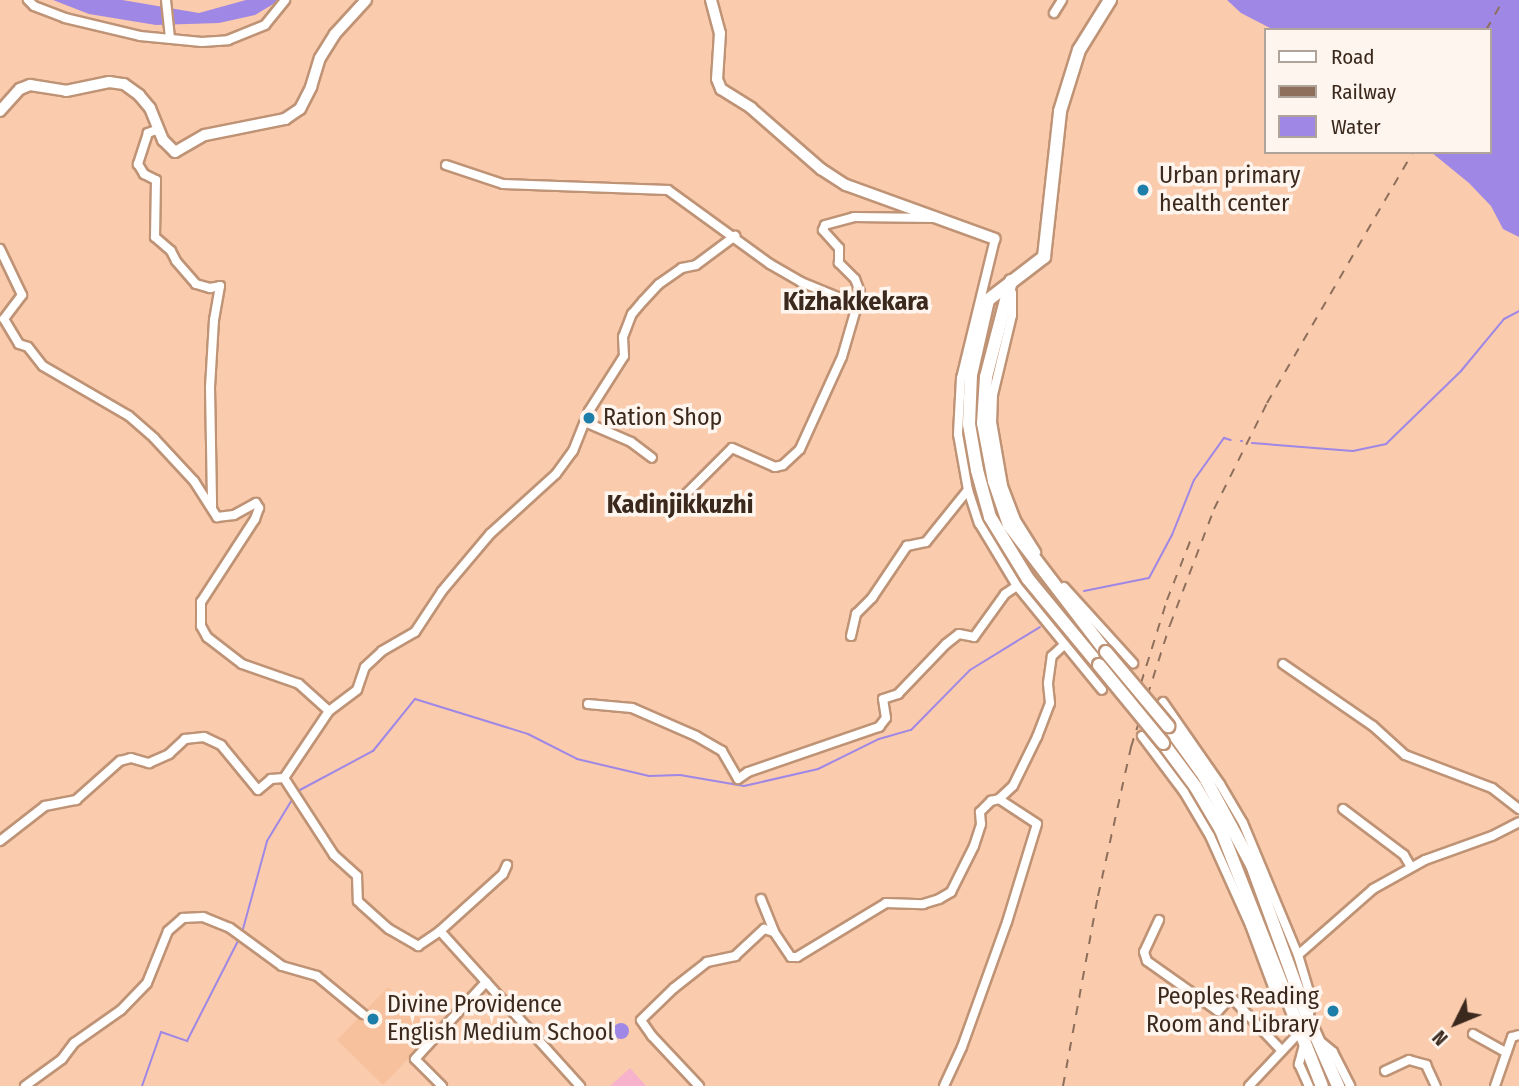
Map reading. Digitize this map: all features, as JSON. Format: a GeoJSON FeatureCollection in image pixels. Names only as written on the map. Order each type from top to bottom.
{"type":"FeatureCollection","features":[{"type":"Feature","properties":{"kind":"highway"},"geometry":{"type":"LineString","coordinates":[[1110,0],[1079,50],[1060,111],[1044,257],[988,300],[971,375],[969,424],[977,470],[990,517],[1028,579],[1163,743],[1195,786],[1221,830],[1258,917],[1285,996],[1322,1086]]}},
{"type":"Feature","properties":{"kind":"highway"},"geometry":{"type":"LineString","coordinates":[[1012,281],[986,377],[983,424],[994,481],[1009,525],[1106,652],[1168,726],[1204,776],[1252,865],[1307,1016],[1338,1086]]}},
{"type":"Feature","properties":{"kind":"highway"},"geometry":{"type":"LineString","coordinates":[[1285,996],[1307,1016]]}},
{"type":"Feature","properties":{"kind":"main road"},"geometry":{"type":"LineString","coordinates":[[0,111],[20,89],[30,85],[66,91],[109,82],[124,84],[150,108],[163,140],[176,152],[205,135],[285,119],[300,109],[311,87],[320,58],[335,34],[366,0]]}},
{"type":"Feature","properties":{"kind":"main road"},"geometry":{"type":"LineString","coordinates":[[711,0],[720,33],[717,79],[721,89],[751,108],[821,169],[846,185],[995,239]]}},
{"type":"Feature","properties":{"kind":"street"},"geometry":{"type":"LineString","coordinates":[[28,0],[34,6],[65,18],[140,36],[170,36],[202,42],[228,40],[265,25],[285,0]]}},
{"type":"Feature","properties":{"kind":"street"},"geometry":{"type":"LineString","coordinates":[[166,0],[170,36]]}},
{"type":"Feature","properties":{"kind":"street"},"geometry":{"type":"LineString","coordinates":[[1054,13],[1062,0]]}},
{"type":"Feature","properties":{"kind":"street"},"geometry":{"type":"LineString","coordinates":[[159,129],[148,134],[138,164],[144,174],[156,180],[155,237],[171,251],[196,284],[211,288],[220,286],[214,320],[210,387],[212,507]]}},
{"type":"Feature","properties":{"kind":"street"},"geometry":{"type":"LineString","coordinates":[[446,165],[503,184],[668,190],[735,236],[770,264],[829,295],[858,302]]}},
{"type":"Feature","properties":{"kind":"street"},"geometry":{"type":"LineString","coordinates":[[678,502],[732,448],[775,467],[783,464],[800,449],[842,357],[860,292],[855,279],[839,263],[839,248],[823,230],[825,225],[854,217],[936,218]]}},
{"type":"Feature","properties":{"kind":"street"},"geometry":{"type":"LineString","coordinates":[[284,778],[329,711],[357,690],[365,667],[374,657],[415,632],[442,591],[490,534],[556,474],[573,451],[584,422],[624,356],[623,337],[632,314],[659,284],[682,268],[696,265],[735,236]]}},
{"type":"Feature","properties":{"kind":"street"},"geometry":{"type":"LineString","coordinates":[[995,239],[961,378],[958,434],[968,490],[979,523],[1017,586],[1102,690]]}},
{"type":"Feature","properties":{"kind":"street"},"geometry":{"type":"LineString","coordinates":[[0,249],[22,295],[4,319],[19,344],[28,347],[43,366],[129,416],[177,463],[217,517],[234,515],[256,503],[259,508],[201,602],[199,617],[207,638],[242,664],[299,684],[329,711]]}},
{"type":"Feature","properties":{"kind":"street"},"geometry":{"type":"LineString","coordinates":[[1012,281],[1012,315],[993,395],[992,422],[1003,486],[1016,520],[1037,554],[1081,609],[1133,663]]}},
{"type":"Feature","properties":{"kind":"street"},"geometry":{"type":"LineString","coordinates":[[584,422],[631,442],[652,458]]}},
{"type":"Feature","properties":{"kind":"street"},"geometry":{"type":"LineString","coordinates":[[851,636],[856,614],[872,598],[907,546],[926,542],[968,490]]}},
{"type":"Feature","properties":{"kind":"street"},"geometry":{"type":"LineString","coordinates":[[588,704],[632,708],[696,736],[722,751],[738,779],[748,772],[878,727],[886,718],[883,699],[898,694],[946,644],[960,634],[974,638],[1005,594],[1017,586]]}},
{"type":"Feature","properties":{"kind":"street"},"geometry":{"type":"LineString","coordinates":[[761,899],[774,932],[787,953],[791,957],[797,957],[886,903],[923,904],[951,892],[974,846],[981,824],[980,812],[991,801],[1003,798],[1013,786],[1037,737],[1050,703],[1048,682],[1052,656],[1064,645]]}},
{"type":"Feature","properties":{"kind":"street"},"geometry":{"type":"LineString","coordinates":[[1283,664],[1373,726],[1405,755],[1492,788],[1519,808]]}},
{"type":"Feature","properties":{"kind":"street"},"geometry":{"type":"LineString","coordinates":[[1163,702],[1220,784],[1243,823],[1298,955],[1313,1005],[1307,1016]]}},
{"type":"Feature","properties":{"kind":"street"},"geometry":{"type":"LineString","coordinates":[[1142,736],[1184,792],[1210,835],[1250,925],[1276,995],[1285,996]]}},
{"type":"Feature","properties":{"kind":"street"},"geometry":{"type":"LineString","coordinates":[[0,841],[45,806],[76,800],[120,761],[131,758],[149,763],[169,754],[185,739],[204,737],[221,745],[258,790],[271,779],[284,778]]}},
{"type":"Feature","properties":{"kind":"street"},"geometry":{"type":"LineString","coordinates":[[284,778],[334,855],[357,876],[358,901],[389,929],[418,946],[440,932],[503,874],[507,865]]}},
{"type":"Feature","properties":{"kind":"street"},"geometry":{"type":"LineString","coordinates":[[944,1086],[962,1047],[1007,922],[1037,824],[1003,798]]}},
{"type":"Feature","properties":{"kind":"street"},"geometry":{"type":"LineString","coordinates":[[1343,809],[1404,855],[1411,867]]}},
{"type":"Feature","properties":{"kind":"street"},"geometry":{"type":"LineString","coordinates":[[1298,955],[1373,889],[1411,867],[1492,836],[1519,822]]}},
{"type":"Feature","properties":{"kind":"street"},"geometry":{"type":"LineString","coordinates":[[25,1086],[62,1059],[74,1043],[121,1010],[147,983],[168,931],[183,918],[204,917],[230,928],[282,966],[317,976],[363,1014]]}},
{"type":"Feature","properties":{"kind":"street"},"geometry":{"type":"LineString","coordinates":[[1159,920],[1144,952],[1147,961],[1218,1012],[1231,997],[1282,1051]]}},
{"type":"Feature","properties":{"kind":"street"},"geometry":{"type":"LineString","coordinates":[[699,1086],[652,1036],[642,1020],[707,962],[735,956],[764,929],[774,932]]}},
{"type":"Feature","properties":{"kind":"street"},"geometry":{"type":"LineString","coordinates":[[440,932],[580,1086]]}},
{"type":"Feature","properties":{"kind":"street"},"geometry":{"type":"LineString","coordinates":[[442,1086],[415,1059],[486,982]]}},
{"type":"Feature","properties":{"kind":"street"},"geometry":{"type":"LineString","coordinates":[[1473,1034],[1506,1052]]}},
{"type":"Feature","properties":{"kind":"street"},"geometry":{"type":"LineString","coordinates":[[1495,1086],[1512,1037],[1519,1035]]}},
{"type":"Feature","properties":{"kind":"street"},"geometry":{"type":"LineString","coordinates":[[1249,1086],[1282,1051],[1302,1039]]}},
{"type":"Feature","properties":{"kind":"street"},"geometry":{"type":"LineString","coordinates":[[1302,1039],[1299,1064],[1309,1086]]}},
{"type":"Feature","properties":{"kind":"street"},"geometry":{"type":"LineString","coordinates":[[1317,1039],[1333,1052],[1350,1086]]}},
{"type":"Feature","properties":{"kind":"street"},"geometry":{"type":"LineString","coordinates":[[1385,1071],[1409,1060],[1426,1065],[1436,1086]]}},
{"type":"Feature","properties":{"kind":"shaded area"},"geometry":{"type":"Polygon","coordinates":[[[388,987],[434,1032],[383,1085],[337,1040],[388,987]]]}},
{"type":"Feature","properties":{"kind":"shaded area"},"geometry":{"type":"Polygon","coordinates":[[[630,1068],[646,1086],[610,1086],[630,1068]]]}},
{"type":"Feature","properties":{"kind":"water"},"geometry":{"type":"Polygon","coordinates":[[[53,0],[122,0],[199,13],[246,0],[280,0],[255,15],[219,23],[156,25],[89,14],[53,0]]]}},
{"type":"Feature","properties":{"kind":"water"},"geometry":{"type":"Polygon","coordinates":[[[1227,0],[1519,0],[1519,237],[1503,229],[1491,206],[1469,183],[1433,154],[1491,154],[1491,28],[1270,28],[1241,13],[1227,0]]]}},
{"type":"Feature","properties":{"kind":"water"},"geometry":{"type":"Polygon","coordinates":[[[621,1023],[627,1025],[627,1037],[621,1039],[615,1037],[613,1031],[615,1025],[621,1023]]]}},
{"type":"Feature","properties":{"kind":"waterway"},"geometry":{"type":"LineString","coordinates":[[1252,443],[1353,451],[1386,444],[1461,371],[1504,319],[1519,311]]}},
{"type":"Feature","properties":{"kind":"waterway"},"geometry":{"type":"LineString","coordinates":[[1084,591],[1149,578],[1172,535],[1194,480],[1224,438],[1231,440]]}},
{"type":"Feature","properties":{"kind":"waterway"},"geometry":{"type":"LineString","coordinates":[[298,791],[373,751],[415,699],[528,734],[577,759],[649,776],[680,775],[744,786],[818,769],[879,739],[911,730],[970,670],[1040,627]]}},
{"type":"Feature","properties":{"kind":"waterway"},"geometry":{"type":"LineString","coordinates":[[243,929],[267,841],[293,798]]}},
{"type":"Feature","properties":{"kind":"waterway"},"geometry":{"type":"LineString","coordinates":[[142,1086],[161,1032],[187,1041],[238,941]]}},
{"type":"Feature","properties":{"kind":"railway"},"geometry":{"type":"LineString","coordinates":[[1487,28],[1503,0]]}},
{"type":"Feature","properties":{"kind":"railway"},"geometry":{"type":"LineString","coordinates":[[1063,1086],[1098,896],[1131,747],[1170,625],[1214,509],[1267,403],[1412,154]]}},
{"type":"Feature","properties":{"kind":"railway"},"geometry":{"type":"LineString","coordinates":[[1141,683],[1167,600],[1193,534]]}},
{"type":"Feature","properties":{"kind":"place","name":"Urban primary health center"},"geometry":{"type":"Point","coordinates":[1143,190]}},
{"type":"Feature","properties":{"kind":"place","name":"Ration Shop"},"geometry":{"type":"Point","coordinates":[589,418]}},
{"type":"Feature","properties":{"kind":"place","name":"Peoples Reading Room and Library"},"geometry":{"type":"Point","coordinates":[1333,1011]}},
{"type":"Feature","properties":{"kind":"place","name":"Divine Providence English Medium School"},"geometry":{"type":"Point","coordinates":[373,1019]}},
{"type":"Feature","properties":{"kind":"district","name":"Kizhakkekara"},"geometry":{"type":"Point","coordinates":[856,302]}},
{"type":"Feature","properties":{"kind":"district","name":"Kadinjikkuzhi"},"geometry":{"type":"Point","coordinates":[680,505]}}]}
